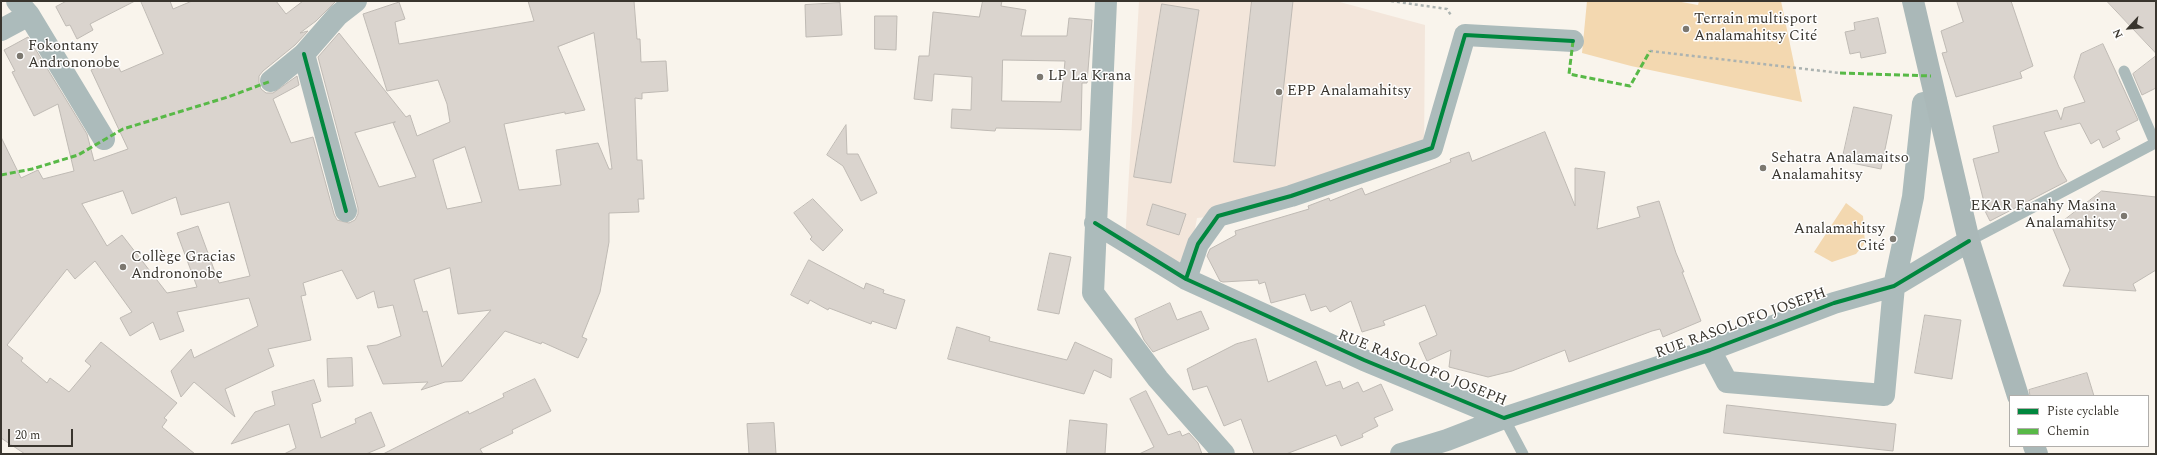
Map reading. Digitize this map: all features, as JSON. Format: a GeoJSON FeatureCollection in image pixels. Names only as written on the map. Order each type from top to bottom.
{"type":"FeatureCollection","features":[{"type":"Feature","properties":{"kind":"main road"},"geometry":{"type":"LineString","coordinates":[[1913,1],[1969,241],[2018,395]]}},
{"type":"Feature","properties":{"kind":"street"},"geometry":{"type":"LineString","coordinates":[[271,81],[304,54],[338,15],[356,1]]}},
{"type":"Feature","properties":{"kind":"street"},"geometry":{"type":"LineString","coordinates":[[1106,1],[1093,293],[1158,379],[1224,454]]}},
{"type":"Feature","properties":{"kind":"street"},"geometry":{"type":"LineString","coordinates":[[1,30],[23,8],[104,140]]}},
{"type":"Feature","properties":{"kind":"street"},"geometry":{"type":"LineString","coordinates":[[1186,279],[1198,244],[1218,216],[1291,196],[1432,148],[1465,35],[1573,41]]}},
{"type":"Feature","properties":{"kind":"street"},"geometry":{"type":"LineString","coordinates":[[304,54],[346,211]]}},
{"type":"Feature","properties":{"kind":"street"},"geometry":{"type":"LineString","coordinates":[[1710,350],[1727,382],[1884,395],[1894,286],[1913,197],[1923,103],[1936,101]]}},
{"type":"Feature","properties":{"kind":"street","name":"RUE RASOLOFO JOSEPH"},"geometry":{"type":"LineString","coordinates":[[1095,223],[1186,279],[1364,360],[1504,418],[1710,350],[1834,303],[1894,286],[1969,241]]}},
{"type":"Feature","properties":{"kind":"street"},"geometry":{"type":"LineString","coordinates":[[1401,454],[1444,447],[1504,418]]}},
{"type":"Feature","properties":{"kind":"lane"},"geometry":{"type":"LineString","coordinates":[[1969,241],[2156,144],[2124,71]]}},
{"type":"Feature","properties":{"kind":"lane"},"geometry":{"type":"LineString","coordinates":[[1504,418],[1524,454]]}},
{"type":"Feature","properties":{"kind":"path"},"geometry":{"type":"LineString","coordinates":[[1391,1],[1447,10],[1465,35]]}},
{"type":"Feature","properties":{"kind":"path"},"geometry":{"type":"LineString","coordinates":[[1650,51],[1840,73]]}},
{"type":"Feature","properties":{"kind":"shaded area","name":"EPP Analamahitsy"},"geometry":{"type":"Polygon","coordinates":[[[1139,1],[1336,1],[1425,25],[1424,158],[1218,216],[1197,218],[1186,279],[1125,242],[1139,1]]]}},
{"type":"Feature","properties":{"kind":"shaded area","name":"Terrain multisport Analamahitsy Cité"},"geometry":{"type":"Polygon","coordinates":[[[1587,1],[1676,1],[1698,5],[1699,1],[1781,1],[1802,102],[1631,66],[1582,53],[1587,1]]]}},
{"type":"Feature","properties":{"kind":"shaded area"},"geometry":{"type":"Polygon","coordinates":[[[1846,203],[1863,216],[1865,243],[1856,254],[1832,262],[1814,252],[1846,203]]]}},
{"type":"Feature","properties":{"kind":"building"},"geometry":{"type":"Polygon","coordinates":[[[67,1],[135,1],[90,24],[93,30],[77,39],[70,25],[66,26],[56,7],[67,1]]]}},
{"type":"Feature","properties":{"kind":"building"},"geometry":{"type":"Polygon","coordinates":[[[141,1],[170,1],[173,9],[192,1],[276,1],[286,14],[303,1],[336,1],[316,21],[300,33],[308,31],[295,45],[263,71],[259,76],[259,83],[261,89],[266,93],[273,93],[297,76],[299,85],[273,99],[291,143],[313,137],[334,214],[337,220],[349,223],[355,220],[358,214],[358,208],[318,57],[339,33],[406,117],[410,115],[417,136],[450,122],[447,104],[438,80],[387,91],[363,14],[399,2],[405,19],[395,22],[399,44],[534,21],[528,1],[634,1],[637,39],[640,39],[641,62],[666,61],[668,91],[642,93],[642,99],[635,98],[637,160],[642,160],[644,199],[638,199],[639,212],[609,213],[609,242],[600,292],[582,337],[587,339],[578,358],[542,342],[541,344],[505,331],[462,381],[445,382],[421,390],[428,382],[383,384],[367,346],[377,345],[401,336],[393,305],[378,308],[374,291],[357,299],[342,270],[303,283],[306,295],[301,296],[311,340],[268,349],[274,366],[225,389],[235,417],[194,382],[181,397],[171,371],[191,349],[194,358],[258,326],[249,298],[177,312],[184,331],[160,340],[153,322],[130,336],[120,318],[132,312],[95,261],[75,279],[67,269],[7,345],[23,358],[21,361],[47,383],[50,378],[69,392],[91,366],[85,361],[101,342],[177,403],[164,418],[167,420],[162,427],[195,454],[25,454],[1,438],[1,137],[21,178],[38,170],[43,179],[74,171],[58,104],[34,116],[12,72],[15,71],[4,50],[28,37],[87,134],[94,161],[128,149],[91,70],[115,60],[121,72],[163,54],[141,1]],[[594,33],[558,47],[585,110],[565,114],[565,112],[504,124],[519,190],[561,185],[556,150],[598,143],[609,169],[612,169],[594,33]],[[395,122],[355,133],[379,187],[416,177],[393,123],[395,122]],[[465,147],[433,160],[447,209],[482,202],[465,147]],[[123,191],[82,204],[107,246],[122,235],[167,293],[197,287],[177,233],[198,226],[219,283],[250,276],[229,202],[181,215],[176,197],[132,214],[123,191]],[[450,268],[414,280],[423,312],[427,311],[442,367],[491,310],[458,314],[450,268]]]}},
{"type":"Feature","properties":{"kind":"building"},"geometry":{"type":"Polygon","coordinates":[[[983,1],[1002,1],[1001,6],[1026,10],[1021,36],[1067,36],[1069,18],[1092,20],[1087,83],[1082,83],[1081,130],[996,128],[995,131],[951,128],[952,109],[971,110],[972,77],[934,74],[932,101],[914,99],[919,56],[929,56],[933,12],[979,17],[983,1]],[[1003,60],[1002,101],[1061,102],[1065,61],[1003,60]]]}},
{"type":"Feature","properties":{"kind":"building"},"geometry":{"type":"Polygon","coordinates":[[[1252,1],[1293,1],[1275,166],[1234,162],[1252,1]]]}},
{"type":"Feature","properties":{"kind":"building"},"geometry":{"type":"Polygon","coordinates":[[[1957,1],[2011,1],[2033,66],[2020,72],[2022,78],[1956,97],[1942,53],[1947,52],[1941,31],[1963,22],[1957,1]]]}},
{"type":"Feature","properties":{"kind":"building"},"geometry":{"type":"Polygon","coordinates":[[[2107,1],[2156,1],[2156,53],[2107,1]]]}},
{"type":"Feature","properties":{"kind":"building"},"geometry":{"type":"Polygon","coordinates":[[[840,3],[842,35],[806,37],[805,5],[840,3]]]}},
{"type":"Feature","properties":{"kind":"building"},"geometry":{"type":"Polygon","coordinates":[[[1162,4],[1199,10],[1171,183],[1134,177],[1162,4]]]}},
{"type":"Feature","properties":{"kind":"building"},"geometry":{"type":"Polygon","coordinates":[[[875,16],[897,16],[896,50],[875,49],[875,16]]]}},
{"type":"Feature","properties":{"kind":"building"},"geometry":{"type":"Polygon","coordinates":[[[1878,18],[1886,53],[1861,58],[1860,52],[1850,54],[1845,32],[1855,30],[1854,23],[1878,18]]]}},
{"type":"Feature","properties":{"kind":"building"},"geometry":{"type":"Polygon","coordinates":[[[2103,44],[2138,120],[2116,131],[2120,139],[2103,148],[2099,139],[2091,144],[2080,123],[2044,132],[2059,167],[2067,181],[1990,221],[1981,203],[1984,202],[1973,159],[1999,152],[1993,126],[2057,110],[2061,120],[2064,108],[2085,102],[2074,77],[2081,54],[2103,44]]]}},
{"type":"Feature","properties":{"kind":"building"},"geometry":{"type":"Polygon","coordinates":[[[2156,56],[2156,88],[2142,95],[2133,74],[2156,56]]]}},
{"type":"Feature","properties":{"kind":"building"},"geometry":{"type":"Polygon","coordinates":[[[1854,107],[1892,115],[1881,169],[1842,161],[1854,107]]]}},
{"type":"Feature","properties":{"kind":"building"},"geometry":{"type":"Polygon","coordinates":[[[846,125],[847,154],[858,154],[877,193],[861,201],[843,166],[827,155],[846,125]]]}},
{"type":"Feature","properties":{"kind":"building"},"geometry":{"type":"Polygon","coordinates":[[[1545,132],[1575,206],[1575,168],[1605,172],[1597,229],[1640,217],[1637,207],[1659,201],[1676,253],[1684,272],[1682,272],[1701,321],[1663,337],[1660,329],[1652,331],[1569,362],[1565,350],[1512,371],[1488,377],[1449,367],[1451,350],[1427,361],[1419,343],[1437,335],[1425,305],[1383,321],[1385,325],[1362,332],[1351,301],[1330,312],[1326,306],[1311,311],[1305,294],[1271,303],[1265,282],[1259,284],[1258,280],[1220,281],[1207,256],[1210,249],[1236,235],[1235,231],[1309,209],[1308,206],[1329,198],[1330,201],[1362,188],[1365,195],[1451,162],[1450,159],[1469,152],[1472,161],[1545,132]]]}},
{"type":"Feature","properties":{"kind":"building"},"geometry":{"type":"Polygon","coordinates":[[[2102,191],[2156,197],[2156,270],[2133,284],[2136,291],[2063,286],[2070,270],[2053,229],[2102,191]]]}},
{"type":"Feature","properties":{"kind":"building"},"geometry":{"type":"Polygon","coordinates":[[[813,199],[843,230],[823,251],[810,239],[812,237],[794,213],[813,199]]]}},
{"type":"Feature","properties":{"kind":"building"},"geometry":{"type":"Polygon","coordinates":[[[1153,204],[1186,214],[1179,235],[1147,225],[1153,204]]]}},
{"type":"Feature","properties":{"kind":"building"},"geometry":{"type":"Polygon","coordinates":[[[1050,253],[1071,257],[1059,314],[1038,310],[1050,253]]]}},
{"type":"Feature","properties":{"kind":"building"},"geometry":{"type":"Polygon","coordinates":[[[809,260],[864,289],[866,283],[884,290],[883,293],[905,300],[896,329],[872,321],[871,324],[829,308],[828,310],[810,300],[808,304],[791,295],[809,260]]]}},
{"type":"Feature","properties":{"kind":"building"},"geometry":{"type":"Polygon","coordinates":[[[1170,303],[1177,320],[1201,311],[1209,329],[1153,352],[1144,340],[1135,319],[1170,303]]]}},
{"type":"Feature","properties":{"kind":"building"},"geometry":{"type":"Polygon","coordinates":[[[1925,315],[1961,320],[1952,379],[1915,373],[1925,315]]]}},
{"type":"Feature","properties":{"kind":"building"},"geometry":{"type":"Polygon","coordinates":[[[957,327],[990,337],[989,341],[1067,360],[1075,342],[1112,359],[1111,378],[1094,370],[1084,394],[948,359],[957,327]]]}},
{"type":"Feature","properties":{"kind":"building"},"geometry":{"type":"Polygon","coordinates":[[[1256,339],[1268,382],[1316,361],[1326,386],[1340,381],[1343,389],[1358,382],[1363,392],[1381,384],[1393,410],[1374,418],[1378,426],[1362,434],[1363,437],[1341,446],[1336,435],[1286,454],[1254,454],[1241,419],[1224,426],[1207,386],[1193,390],[1187,369],[1236,344],[1256,339]]]}},
{"type":"Feature","properties":{"kind":"building"},"geometry":{"type":"Polygon","coordinates":[[[352,358],[353,386],[328,387],[327,359],[352,358]]]}},
{"type":"Feature","properties":{"kind":"building"},"geometry":{"type":"Polygon","coordinates":[[[2087,373],[2094,395],[2030,395],[2029,390],[2087,373]]]}},
{"type":"Feature","properties":{"kind":"building"},"geometry":{"type":"Polygon","coordinates":[[[535,379],[551,411],[512,430],[513,433],[480,449],[483,454],[383,454],[468,411],[469,414],[504,397],[503,394],[535,379]]]}},
{"type":"Feature","properties":{"kind":"building"},"geometry":{"type":"Polygon","coordinates":[[[314,380],[321,401],[312,404],[321,438],[356,423],[355,419],[371,412],[385,446],[366,454],[284,454],[296,448],[289,424],[231,444],[255,412],[275,405],[272,392],[314,380]]]}},
{"type":"Feature","properties":{"kind":"building"},"geometry":{"type":"Polygon","coordinates":[[[1146,391],[1168,435],[1180,431],[1182,436],[1189,433],[1198,443],[1202,454],[1139,454],[1154,447],[1130,399],[1146,391]]]}},
{"type":"Feature","properties":{"kind":"building"},"geometry":{"type":"Polygon","coordinates":[[[1727,405],[1896,424],[1893,451],[1724,433],[1727,405]]]}},
{"type":"Feature","properties":{"kind":"building"},"geometry":{"type":"Polygon","coordinates":[[[1070,420],[1107,424],[1105,454],[1067,454],[1070,420]]]}},
{"type":"Feature","properties":{"kind":"building"},"geometry":{"type":"Polygon","coordinates":[[[774,423],[776,454],[749,454],[747,424],[774,423]]]}},
{"type":"Feature","properties":{"kind":"marked path"},"geometry":{"type":"LineString","coordinates":[[1573,41],[1569,74],[1630,86],[1650,51]]}},
{"type":"Feature","properties":{"kind":"marked path"},"geometry":{"type":"LineString","coordinates":[[1840,73],[1931,76]]}},
{"type":"Feature","properties":{"kind":"marked path"},"geometry":{"type":"LineString","coordinates":[[1,175],[32,169],[78,155],[123,129],[228,97],[271,81]]}},
{"type":"Feature","properties":{"kind":"cycle path"},"geometry":{"type":"LineString","coordinates":[[1186,279],[1198,244],[1218,216],[1291,196],[1432,148],[1465,35],[1573,41]]}},
{"type":"Feature","properties":{"kind":"cycle path"},"geometry":{"type":"LineString","coordinates":[[304,54],[346,211]]}},
{"type":"Feature","properties":{"kind":"cycle path"},"geometry":{"type":"LineString","coordinates":[[1095,223],[1186,279],[1364,360],[1504,418],[1710,350],[1834,303],[1894,286],[1969,241]]}},
{"type":"Feature","properties":{"kind":"place","name":"Terrain multisport Analamahitsy Cité"},"geometry":{"type":"Point","coordinates":[1686,29]}},
{"type":"Feature","properties":{"kind":"place","name":"Fokontany Andrononobe"},"geometry":{"type":"Point","coordinates":[20,56]}},
{"type":"Feature","properties":{"kind":"place","name":"LP La Krana"},"geometry":{"type":"Point","coordinates":[1040,77]}},
{"type":"Feature","properties":{"kind":"place","name":"EPP Analamahitsy"},"geometry":{"type":"Point","coordinates":[1279,92]}},
{"type":"Feature","properties":{"kind":"place","name":"Sehatra Analamaitso Analamahitsy"},"geometry":{"type":"Point","coordinates":[1763,168]}},
{"type":"Feature","properties":{"kind":"place","name":"EKAR Fanahy Masina Analamahitsy"},"geometry":{"type":"Point","coordinates":[2124,216]}},
{"type":"Feature","properties":{"kind":"place","name":"Analamahitsy Cité"},"geometry":{"type":"Point","coordinates":[1893,239]}},
{"type":"Feature","properties":{"kind":"place","name":"Collège Gracias Andrononobe"},"geometry":{"type":"Point","coordinates":[123,267]}}]}
